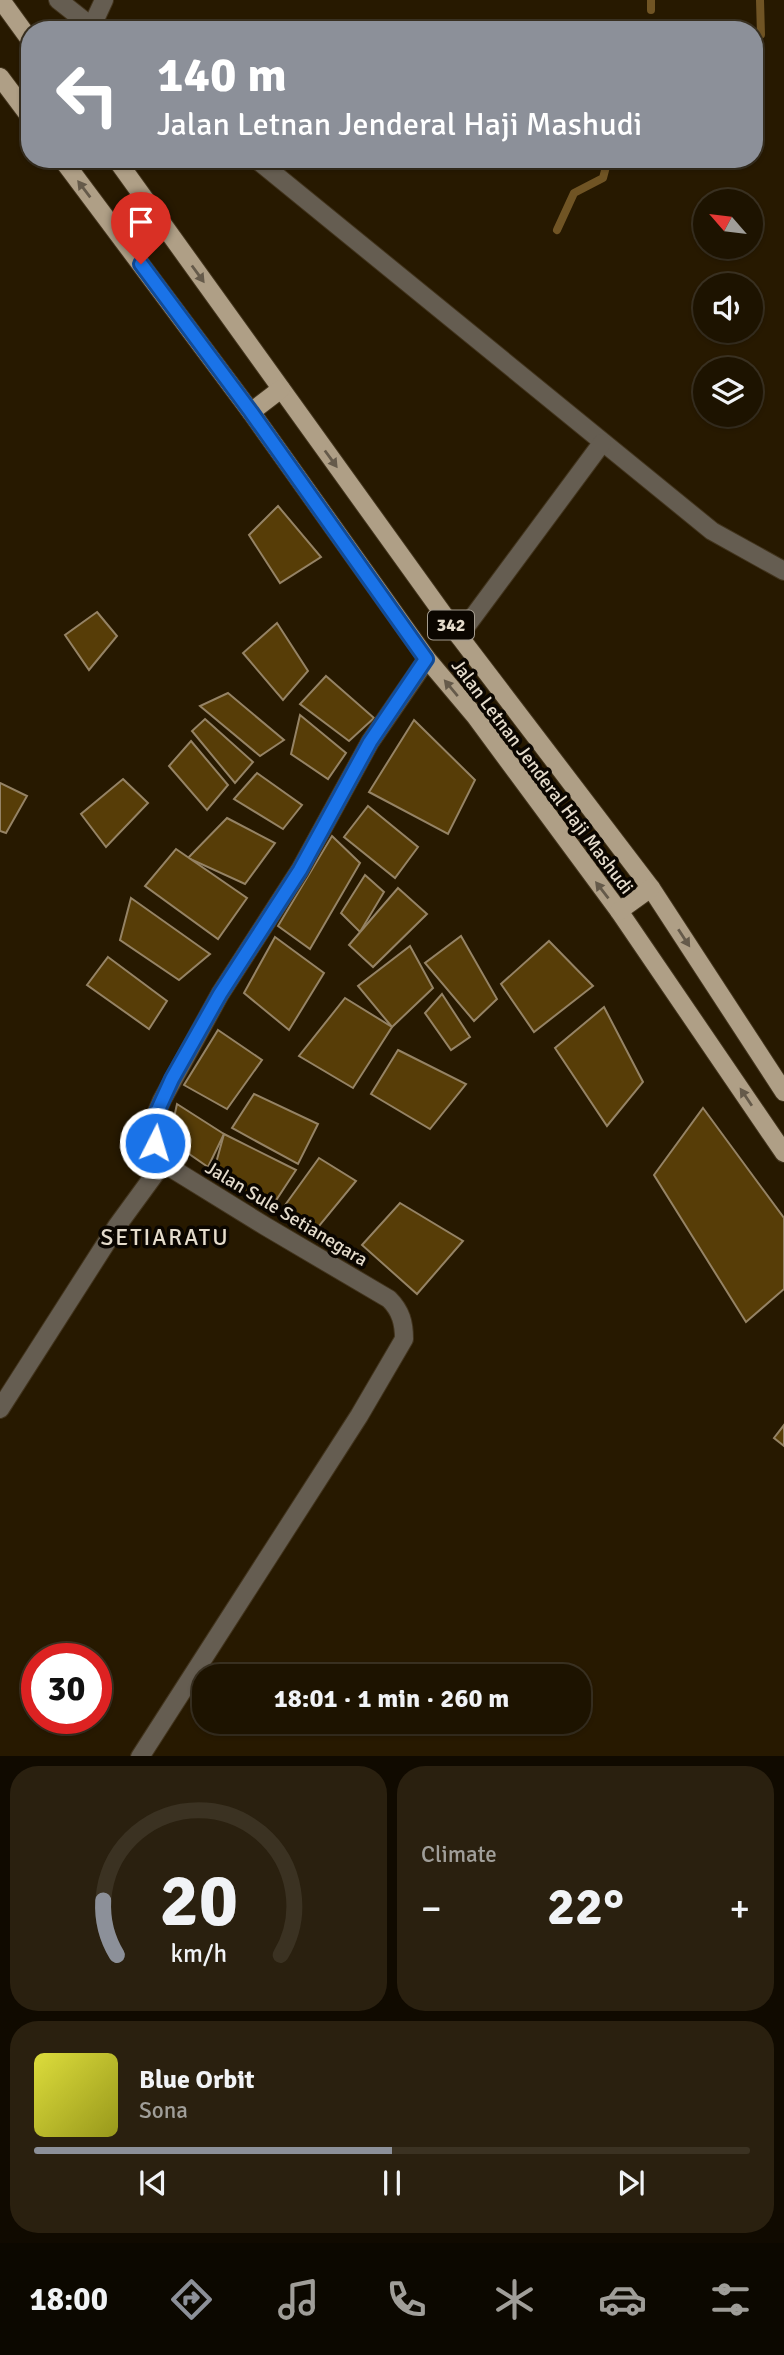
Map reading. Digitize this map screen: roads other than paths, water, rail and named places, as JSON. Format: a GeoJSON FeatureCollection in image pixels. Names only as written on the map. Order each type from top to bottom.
{"type":"FeatureCollection","features":[{"type":"Feature","properties":{"kind":"main road"},"geometry":{"type":"LineString","coordinates":[[1,0],[21,28]]}},
{"type":"Feature","properties":{"kind":"main road"},"geometry":{"type":"LineString","coordinates":[[0,77],[21,105]]}},
{"type":"Feature","properties":{"kind":"main road","name":"Jalan Letnan Jenderal Haji Mashudi"},"geometry":{"type":"LineString","coordinates":[[69,168],[251,412],[426,659],[475,716],[619,911],[784,1153]]}},
{"type":"Feature","properties":{"kind":"main road","name":"Jalan Letnan Jenderal Haji Mashudi"},"geometry":{"type":"LineString","coordinates":[[122,168],[459,636],[651,888],[784,1092]]}},
{"type":"Feature","properties":{"kind":"main road"},"geometry":{"type":"LineString","coordinates":[[251,412],[281,389]]}},
{"type":"Feature","properties":{"kind":"main road"},"geometry":{"type":"LineString","coordinates":[[619,911],[651,888]]}},
{"type":"Feature","properties":{"kind":"street"},"geometry":{"type":"LineString","coordinates":[[58,0],[85,21]]}},
{"type":"Feature","properties":{"kind":"street"},"geometry":{"type":"LineString","coordinates":[[96,21],[104,0]]}},
{"type":"Feature","properties":{"kind":"street"},"geometry":{"type":"LineString","coordinates":[[267,168],[712,531],[784,571]]}},
{"type":"Feature","properties":{"kind":"street"},"geometry":{"type":"LineString","coordinates":[[459,636],[602,443]]}},
{"type":"Feature","properties":{"kind":"street"},"geometry":{"type":"LineString","coordinates":[[0,1409],[117,1226],[163,1163],[156,1148],[155,1123],[172,1079],[220,994],[300,870],[370,742],[426,659]]}},
{"type":"Feature","properties":{"kind":"street","name":"Jalan Sule Setianegara"},"geometry":{"type":"LineString","coordinates":[[140,1756],[359,1416],[404,1339],[404,1327],[398,1309],[380,1292],[265,1227],[163,1163]]}},
{"type":"Feature","properties":{"kind":"waterway"},"geometry":{"type":"LineString","coordinates":[[651,0],[651,10]]}},
{"type":"Feature","properties":{"kind":"waterway"},"geometry":{"type":"LineString","coordinates":[[760,0],[761,21]]}},
{"type":"Feature","properties":{"kind":"waterway"},"geometry":{"type":"LineString","coordinates":[[557,230],[574,193],[603,178],[606,168]]}},
{"type":"Feature","properties":{"kind":"district","name":"SETIARATU"},"geometry":{"type":"Point","coordinates":[165,1237]}}]}
